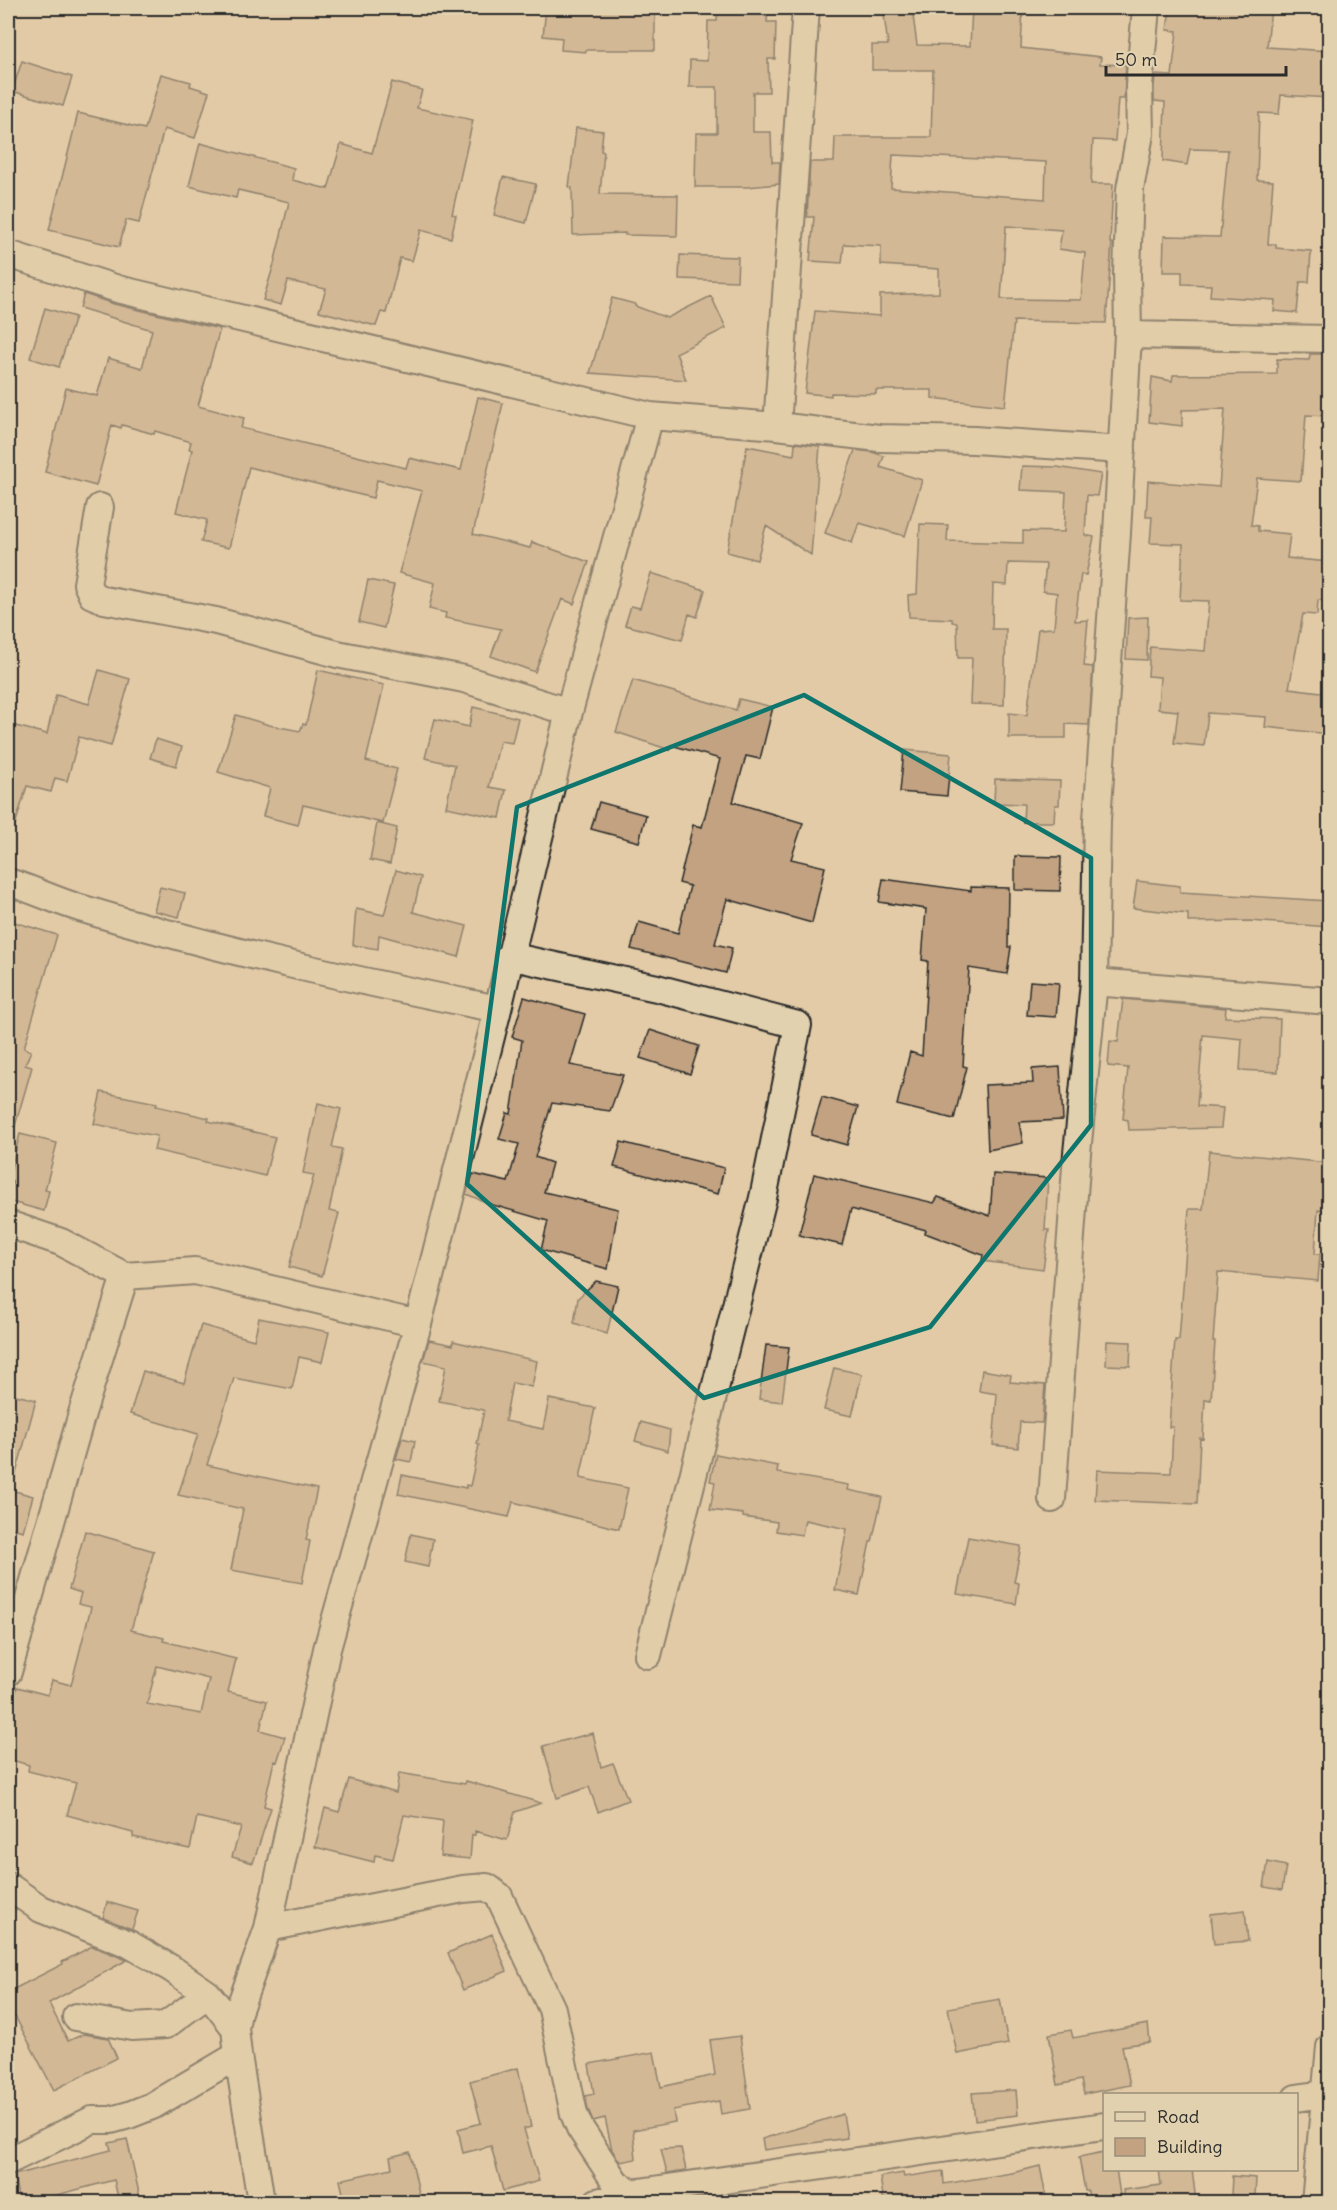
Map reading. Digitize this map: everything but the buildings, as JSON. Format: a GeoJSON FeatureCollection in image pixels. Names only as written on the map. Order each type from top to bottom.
{"type":"FeatureCollection","features":[{"type":"Feature","properties":{"kind":"street"},"geometry":{"type":"LineString","coordinates":[[777,426],[806,8]]}},
{"type":"Feature","properties":{"kind":"street"},"geometry":{"type":"LineString","coordinates":[[1052,1499],[1077,1153],[1094,982],[1097,820],[1128,335],[1127,273],[1130,189],[1140,134],[1139,86],[1146,8]]}},
{"type":"Feature","properties":{"kind":"street"},"geometry":{"type":"LineString","coordinates":[[8,254],[129,291],[650,417],[777,426],[879,438],[974,440],[1122,450]]}},
{"type":"Feature","properties":{"kind":"street"},"geometry":{"type":"LineString","coordinates":[[1128,335],[1329,339]]}},
{"type":"Feature","properties":{"kind":"street"},"geometry":{"type":"LineString","coordinates":[[261,2202],[238,2055],[235,2028],[238,2012],[267,1928],[327,1649],[418,1324],[498,1009],[569,712],[650,417]]}},
{"type":"Feature","properties":{"kind":"street"},"geometry":{"type":"LineString","coordinates":[[100,507],[87,584],[92,595],[104,600],[216,621],[336,654],[464,679],[569,712]]}},
{"type":"Feature","properties":{"kind":"street"},"geometry":{"type":"LineString","coordinates":[[8,882],[80,908],[205,943],[390,987],[498,1009]]}},
{"type":"Feature","properties":{"kind":"street"},"geometry":{"type":"LineString","coordinates":[[509,956],[657,988],[798,1025],[763,1198],[648,1655]]}},
{"type":"Feature","properties":{"kind":"street"},"geometry":{"type":"LineString","coordinates":[[1094,982],[1329,1001]]}},
{"type":"Feature","properties":{"kind":"street"},"geometry":{"type":"LineString","coordinates":[[8,1224],[61,1242],[125,1276],[195,1271],[418,1324]]}},
{"type":"Feature","properties":{"kind":"street"},"geometry":{"type":"LineString","coordinates":[[8,1672],[83,1410],[125,1276]]}},
{"type":"Feature","properties":{"kind":"street"},"geometry":{"type":"LineString","coordinates":[[8,1886],[41,1909],[129,1944],[172,1968],[208,1994],[235,2028]]}},
{"type":"Feature","properties":{"kind":"street"},"geometry":{"type":"LineString","coordinates":[[267,1928],[463,1889],[486,1887],[499,1896],[552,2009],[574,2114],[580,2128],[616,2183],[632,2193]]}},
{"type":"Feature","properties":{"kind":"street"},"geometry":{"type":"LineString","coordinates":[[76,2017],[132,2027],[166,2025],[208,1994]]}},
{"type":"Feature","properties":{"kind":"street"},"geometry":{"type":"LineString","coordinates":[[1315,2202],[1327,2093],[1329,2047]]}},
{"type":"Feature","properties":{"kind":"street"},"geometry":{"type":"LineString","coordinates":[[8,2161],[92,2120],[111,2120],[152,2106],[238,2055]]}},
{"type":"Feature","properties":{"kind":"street"},"geometry":{"type":"LineString","coordinates":[[1298,2098],[1327,2093]]}},
{"type":"Feature","properties":{"kind":"street"},"geometry":{"type":"LineString","coordinates":[[597,2202],[632,2193],[1103,2126]]}},
{"type":"Feature","properties":{"kind":"highlighted area"},"geometry":{"type":"Polygon","coordinates":[[[804,695],[1091,858],[1091,1125],[930,1327],[704,1398],[467,1184],[517,807],[804,695]]]}}]}
